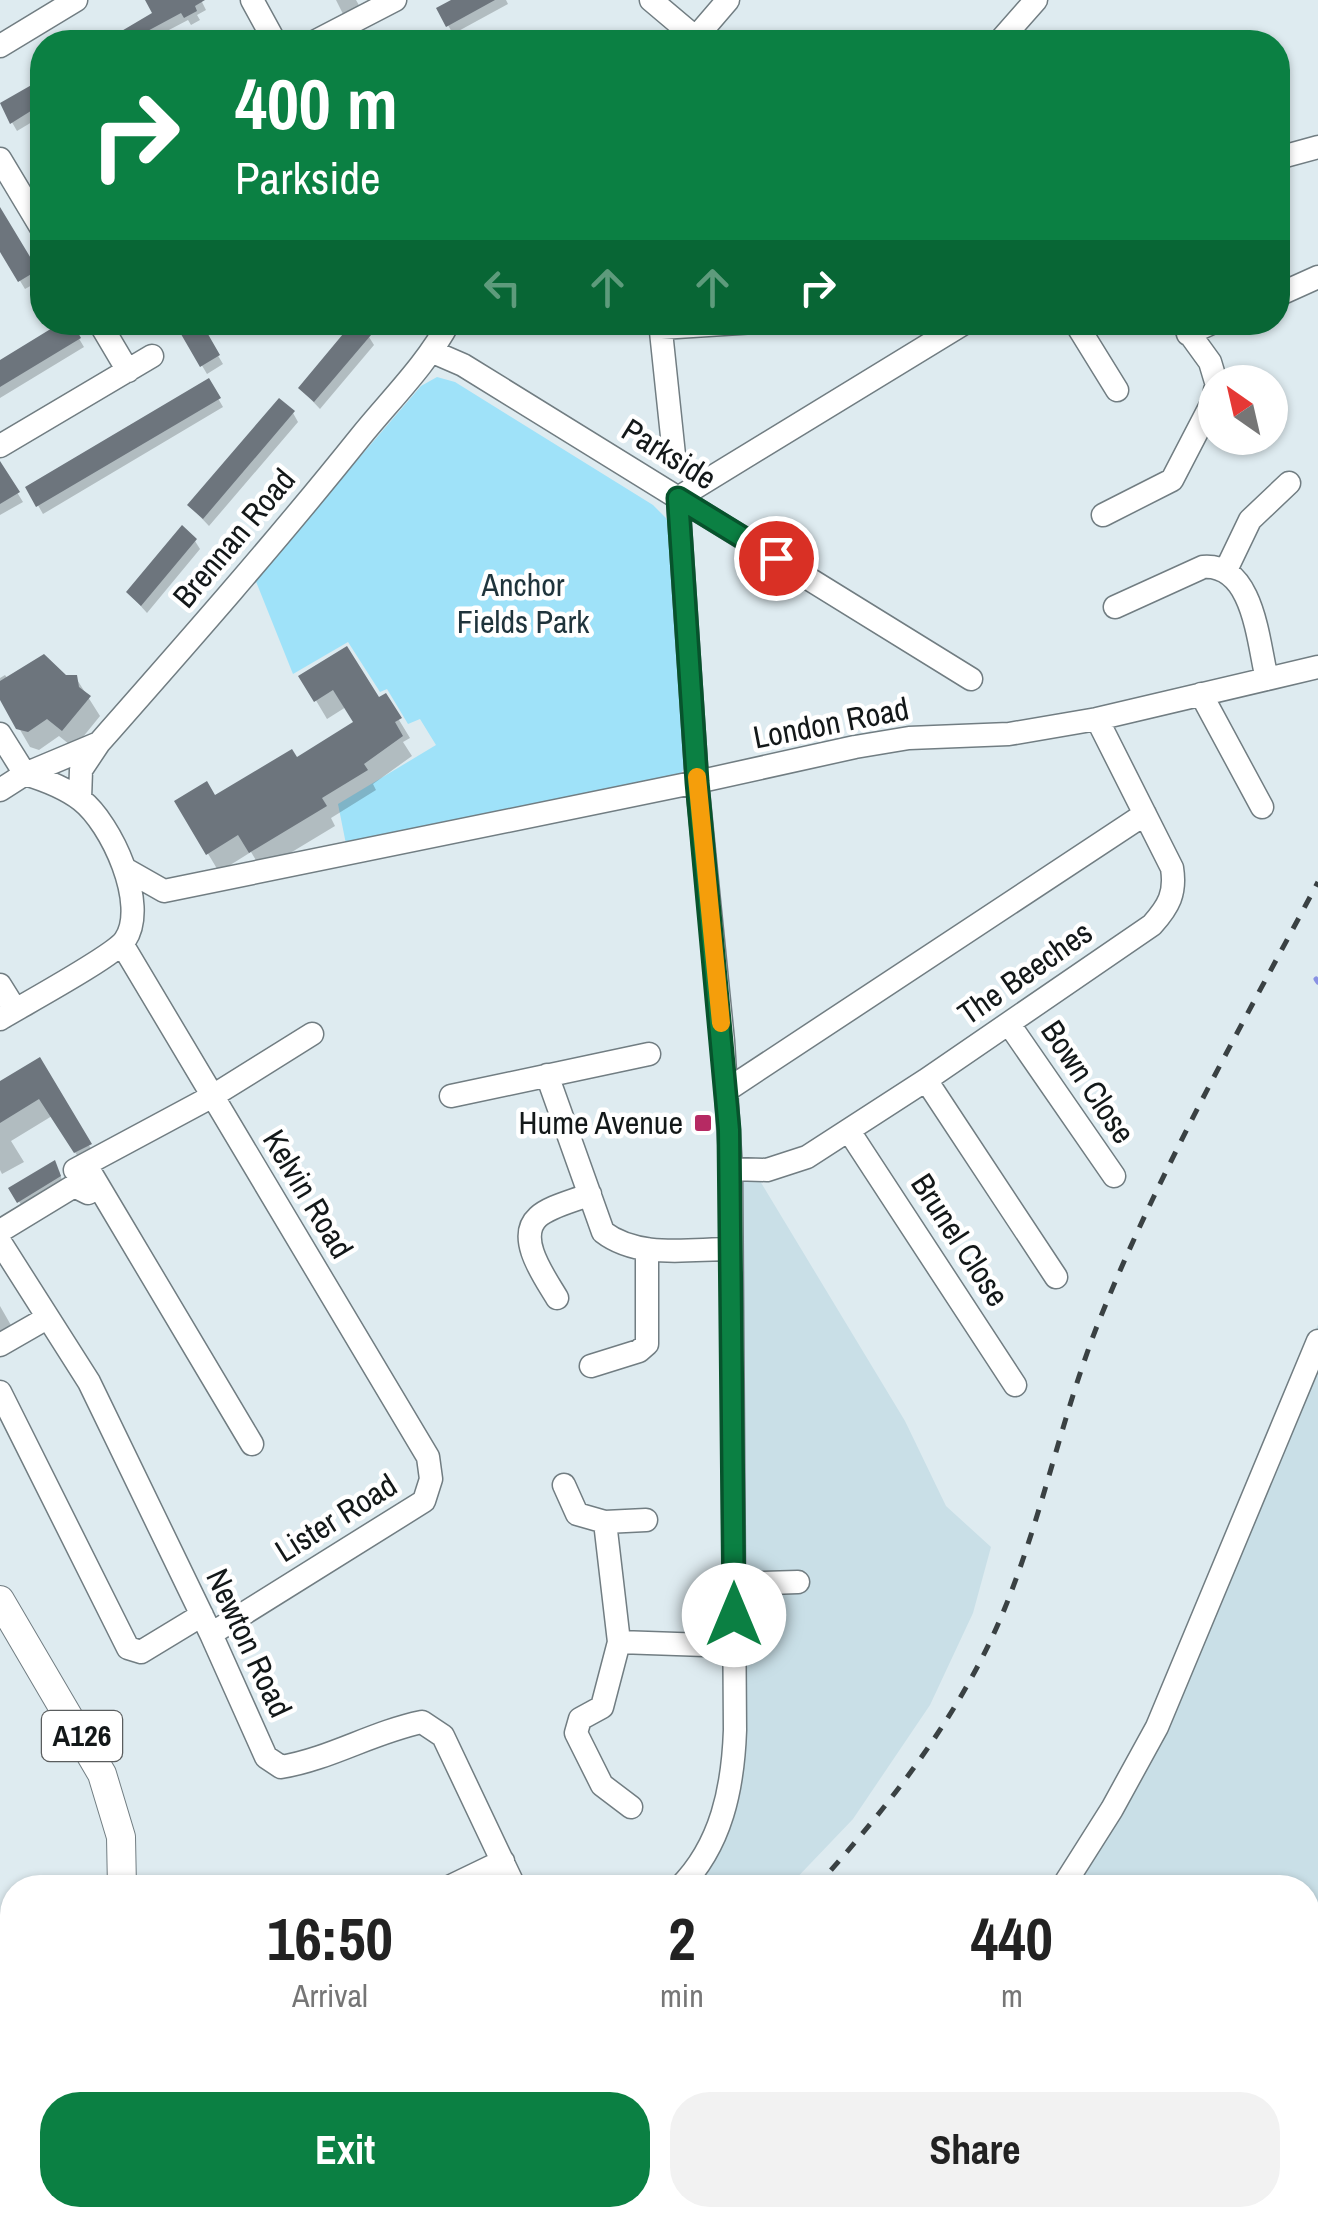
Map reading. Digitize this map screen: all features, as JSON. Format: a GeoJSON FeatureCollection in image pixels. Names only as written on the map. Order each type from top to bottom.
{"type":"FeatureCollection","features":[{"type":"Feature","properties":{"kind":"main road","name":"A126"},"geometry":{"type":"LineString","coordinates":[[0,1600],[102,1774],[121,1837],[122,1875]]}},
{"type":"Feature","properties":{"kind":"street"},"geometry":{"type":"LineString","coordinates":[[0,46],[76,0]]}},
{"type":"Feature","properties":{"kind":"street"},"geometry":{"type":"LineString","coordinates":[[252,0],[269,30]]}},
{"type":"Feature","properties":{"kind":"street"},"geometry":{"type":"LineString","coordinates":[[337,30],[395,0]]}},
{"type":"Feature","properties":{"kind":"street"},"geometry":{"type":"LineString","coordinates":[[651,0],[683,30]]}},
{"type":"Feature","properties":{"kind":"street"},"geometry":{"type":"LineString","coordinates":[[702,30],[728,0]]}},
{"type":"Feature","properties":{"kind":"street"},"geometry":{"type":"LineString","coordinates":[[1010,30],[1036,0]]}},
{"type":"Feature","properties":{"kind":"street"},"geometry":{"type":"LineString","coordinates":[[1290,155],[1318,147]]}},
{"type":"Feature","properties":{"kind":"street"},"geometry":{"type":"LineString","coordinates":[[0,159],[30,209]]}},
{"type":"Feature","properties":{"kind":"street"},"geometry":{"type":"LineString","coordinates":[[1290,289],[1318,277]]}},
{"type":"Feature","properties":{"kind":"street"},"geometry":{"type":"LineString","coordinates":[[107,335],[128,371]]}},
{"type":"Feature","properties":{"kind":"street","name":"Brennan Road"},"geometry":{"type":"LineString","coordinates":[[80,799],[81,770],[99,743],[286,530],[433,352],[443,335]]}},
{"type":"Feature","properties":{"kind":"street"},"geometry":{"type":"LineString","coordinates":[[661,335],[674,455]]}},
{"type":"Feature","properties":{"kind":"street"},"geometry":{"type":"LineString","coordinates":[[689,1875],[712,1842],[728,1802],[734,1773],[734,1584],[727,1090],[697,782],[678,498],[945,335]]}},
{"type":"Feature","properties":{"kind":"street"},"geometry":{"type":"LineString","coordinates":[[1083,335],[1117,390]]}},
{"type":"Feature","properties":{"kind":"street"},"geometry":{"type":"LineString","coordinates":[[1189,335],[1211,365]]}},
{"type":"Feature","properties":{"kind":"street","name":"Parkside"},"geometry":{"type":"LineString","coordinates":[[433,352],[463,365],[971,679]]}},
{"type":"Feature","properties":{"kind":"street"},"geometry":{"type":"LineString","coordinates":[[0,446],[152,356]]}},
{"type":"Feature","properties":{"kind":"street"},"geometry":{"type":"LineString","coordinates":[[1103,515],[1165,485],[1178,474],[1198,432]]}},
{"type":"Feature","properties":{"kind":"street"},"geometry":{"type":"LineString","coordinates":[[1226,570],[1250,520],[1290,483]]}},
{"type":"Feature","properties":{"kind":"street"},"geometry":{"type":"LineString","coordinates":[[1116,607],[1202,568],[1216,566],[1226,570],[1246,597],[1267,679]]}},
{"type":"Feature","properties":{"kind":"street","name":"London Road"},"geometry":{"type":"LineString","coordinates":[[164,891],[891,741],[1008,734],[1098,718],[1318,667]]}},
{"type":"Feature","properties":{"kind":"street"},"geometry":{"type":"LineString","coordinates":[[1201,694],[1262,807]]}},
{"type":"Feature","properties":{"kind":"street","name":"The Beeches"},"geometry":{"type":"LineString","coordinates":[[730,1169],[767,1170],[807,1157],[1009,1024],[1152,925],[1163,913],[1172,900],[1175,885],[1172,868],[1098,718]]}},
{"type":"Feature","properties":{"kind":"street"},"geometry":{"type":"LineString","coordinates":[[0,734],[24,774],[55,784],[80,799],[102,826],[127,870],[133,913],[127,934]]}},
{"type":"Feature","properties":{"kind":"street"},"geometry":{"type":"LineString","coordinates":[[0,790],[24,774],[99,743]]}},
{"type":"Feature","properties":{"kind":"street"},"geometry":{"type":"LineString","coordinates":[[727,1090],[1145,814]]}},
{"type":"Feature","properties":{"kind":"street"},"geometry":{"type":"LineString","coordinates":[[0,985],[8,1014],[127,934],[147,903],[164,891],[127,870]]}},
{"type":"Feature","properties":{"kind":"street","name":"Kelvin Road"},"geometry":{"type":"LineString","coordinates":[[127,934],[211,1097],[428,1457],[431,1479]]}},
{"type":"Feature","properties":{"kind":"street","name":"Bown Close"},"geometry":{"type":"LineString","coordinates":[[1009,1024],[1114,1176]]}},
{"type":"Feature","properties":{"kind":"street"},"geometry":{"type":"LineString","coordinates":[[252,1444],[80,1167],[211,1097],[312,1034]]}},
{"type":"Feature","properties":{"kind":"street"},"geometry":{"type":"LineString","coordinates":[[452,1096],[649,1054]]}},
{"type":"Feature","properties":{"kind":"street"},"geometry":{"type":"LineString","coordinates":[[547,1075],[603,1232],[620,1246],[731,1249]]}},
{"type":"Feature","properties":{"kind":"street"},"geometry":{"type":"LineString","coordinates":[[926,1080],[1056,1278]]}},
{"type":"Feature","properties":{"kind":"street","name":"Brunel Close"},"geometry":{"type":"LineString","coordinates":[[850,1131],[1016,1385]]}},
{"type":"Feature","properties":{"kind":"street"},"geometry":{"type":"LineString","coordinates":[[0,1230],[74,1186],[88,1193]]}},
{"type":"Feature","properties":{"kind":"street"},"geometry":{"type":"LineString","coordinates":[[557,1298],[531,1250],[531,1230],[540,1216],[590,1194]]}},
{"type":"Feature","properties":{"kind":"street","name":"Newton Road"},"geometry":{"type":"LineString","coordinates":[[0,1242],[89,1382],[266,1757],[281,1767],[304,1764],[392,1728],[422,1722],[443,1736],[510,1875]]}},
{"type":"Feature","properties":{"kind":"street"},"geometry":{"type":"LineString","coordinates":[[590,1366],[639,1351],[647,1344],[647,1249]]}},
{"type":"Feature","properties":{"kind":"street"},"geometry":{"type":"LineString","coordinates":[[0,1345],[47,1318]]}},
{"type":"Feature","properties":{"kind":"street"},"geometry":{"type":"LineString","coordinates":[[1070,1875],[1158,1727],[1318,1340]]}},
{"type":"Feature","properties":{"kind":"street","name":"Lister Road"},"geometry":{"type":"LineString","coordinates":[[0,1392],[128,1648],[141,1652],[206,1624],[424,1502],[431,1479]]}},
{"type":"Feature","properties":{"kind":"street"},"geometry":{"type":"LineString","coordinates":[[564,1485],[576,1514],[604,1522],[646,1520]]}},
{"type":"Feature","properties":{"kind":"street"},"geometry":{"type":"LineString","coordinates":[[604,1522],[619,1642],[602,1708],[580,1719],[576,1733],[602,1785],[630,1806]]}},
{"type":"Feature","properties":{"kind":"street"},"geometry":{"type":"LineString","coordinates":[[734,1584],[798,1582]]}},
{"type":"Feature","properties":{"kind":"street"},"geometry":{"type":"LineString","coordinates":[[619,1642],[734,1646]]}},
{"type":"Feature","properties":{"kind":"street"},"geometry":{"type":"LineString","coordinates":[[474,1875],[503,1861]]}},
{"type":"Feature","properties":{"kind":"shaded area"},"geometry":{"type":"Polygon","coordinates":[[[731,1170],[754,1171],[905,1421],[946,1506],[991,1547],[973,1613],[930,1705],[853,1819],[799,1875],[691,1875],[731,1803],[731,1170]]]}},
{"type":"Feature","properties":{"kind":"shaded area"},"geometry":{"type":"Polygon","coordinates":[[[1318,1324],[1318,1875],[1062,1875],[1153,1722],[1318,1324]]]}},
{"type":"Feature","properties":{"kind":"green space","name":"Anchor Fields Park"},"geometry":{"type":"Polygon","coordinates":[[[437,377],[455,382],[653,505],[666,518],[671,529],[688,763],[679,776],[346,844],[338,804],[436,745],[420,719],[408,724],[387,689],[380,692],[348,642],[293,674],[255,579],[421,386],[437,377]]]}},
{"type":"Feature","properties":{"kind":"building"},"geometry":{"type":"Polygon","coordinates":[[[145,0],[205,0],[195,6],[197,11],[184,18],[181,13],[149,30],[123,30],[152,13],[145,0]]]}},
{"type":"Feature","properties":{"kind":"building"},"geometry":{"type":"Polygon","coordinates":[[[451,0],[495,0],[446,27],[436,8],[451,0]]]}},
{"type":"Feature","properties":{"kind":"building"},"geometry":{"type":"Polygon","coordinates":[[[30,86],[30,112],[10,124],[0,103],[30,86]]]}},
{"type":"Feature","properties":{"kind":"building"},"geometry":{"type":"Polygon","coordinates":[[[0,207],[30,257],[30,275],[18,282],[0,252],[0,207]]]}},
{"type":"Feature","properties":{"kind":"building"},"geometry":{"type":"Polygon","coordinates":[[[41,335],[81,338],[0,387],[0,360],[41,335]]]}},
{"type":"Feature","properties":{"kind":"building"},"geometry":{"type":"Polygon","coordinates":[[[182,335],[208,335],[220,355],[200,367],[182,335]]]}},
{"type":"Feature","properties":{"kind":"building"},"geometry":{"type":"Polygon","coordinates":[[[342,335],[371,335],[314,402],[298,388],[342,335]]]}},
{"type":"Feature","properties":{"kind":"building"},"geometry":{"type":"Polygon","coordinates":[[[209,378],[221,398],[36,507],[25,487],[209,378]]]}},
{"type":"Feature","properties":{"kind":"building"},"geometry":{"type":"Polygon","coordinates":[[[279,398],[295,411],[203,519],[187,505],[279,398]]]}},
{"type":"Feature","properties":{"kind":"building"},"geometry":{"type":"Polygon","coordinates":[[[0,461],[20,492],[0,504],[0,461]]]}},
{"type":"Feature","properties":{"kind":"building"},"geometry":{"type":"Polygon","coordinates":[[[182,525],[197,539],[141,606],[126,592],[182,525]]]}},
{"type":"Feature","properties":{"kind":"building"},"geometry":{"type":"Polygon","coordinates":[[[347,646],[379,697],[386,693],[402,718],[395,722],[403,736],[364,764],[368,770],[322,798],[327,806],[249,853],[238,835],[206,855],[174,801],[207,781],[215,795],[292,749],[297,757],[353,722],[333,690],[314,702],[298,676],[347,646]]]}},
{"type":"Feature","properties":{"kind":"building"},"geometry":{"type":"Polygon","coordinates":[[[44,654],[66,675],[77,675],[79,687],[91,696],[62,731],[47,719],[28,732],[16,729],[0,700],[0,681],[44,654]]]}},
{"type":"Feature","properties":{"kind":"building"},"geometry":{"type":"Polygon","coordinates":[[[40,1057],[92,1144],[74,1153],[39,1099],[0,1123],[0,1081],[40,1057]]]}},
{"type":"Feature","properties":{"kind":"building"},"geometry":{"type":"Polygon","coordinates":[[[55,1160],[61,1176],[17,1203],[8,1188],[55,1160]]]}},
{"type":"Feature","properties":{"kind":"railway"},"geometry":{"type":"LineString","coordinates":[[826,1875],[920,1759],[985,1653],[1016,1579],[1073,1394],[1123,1264],[1202,1099],[1318,882]]}},
{"type":"Feature","properties":{"kind":"slow traffic"},"geometry":{"type":"LineString","coordinates":[[697,777],[721,1023]]}},
{"type":"Feature","properties":{"kind":"place","name":"Hume Avenue"},"geometry":{"type":"Point","coordinates":[703,1123]}},
{"type":"Feature","properties":{"kind":"route"},"geometry":{"type":"LineString","coordinates":[[734,1615],[729,1130],[697,782],[678,498],[776,558]]}}]}
